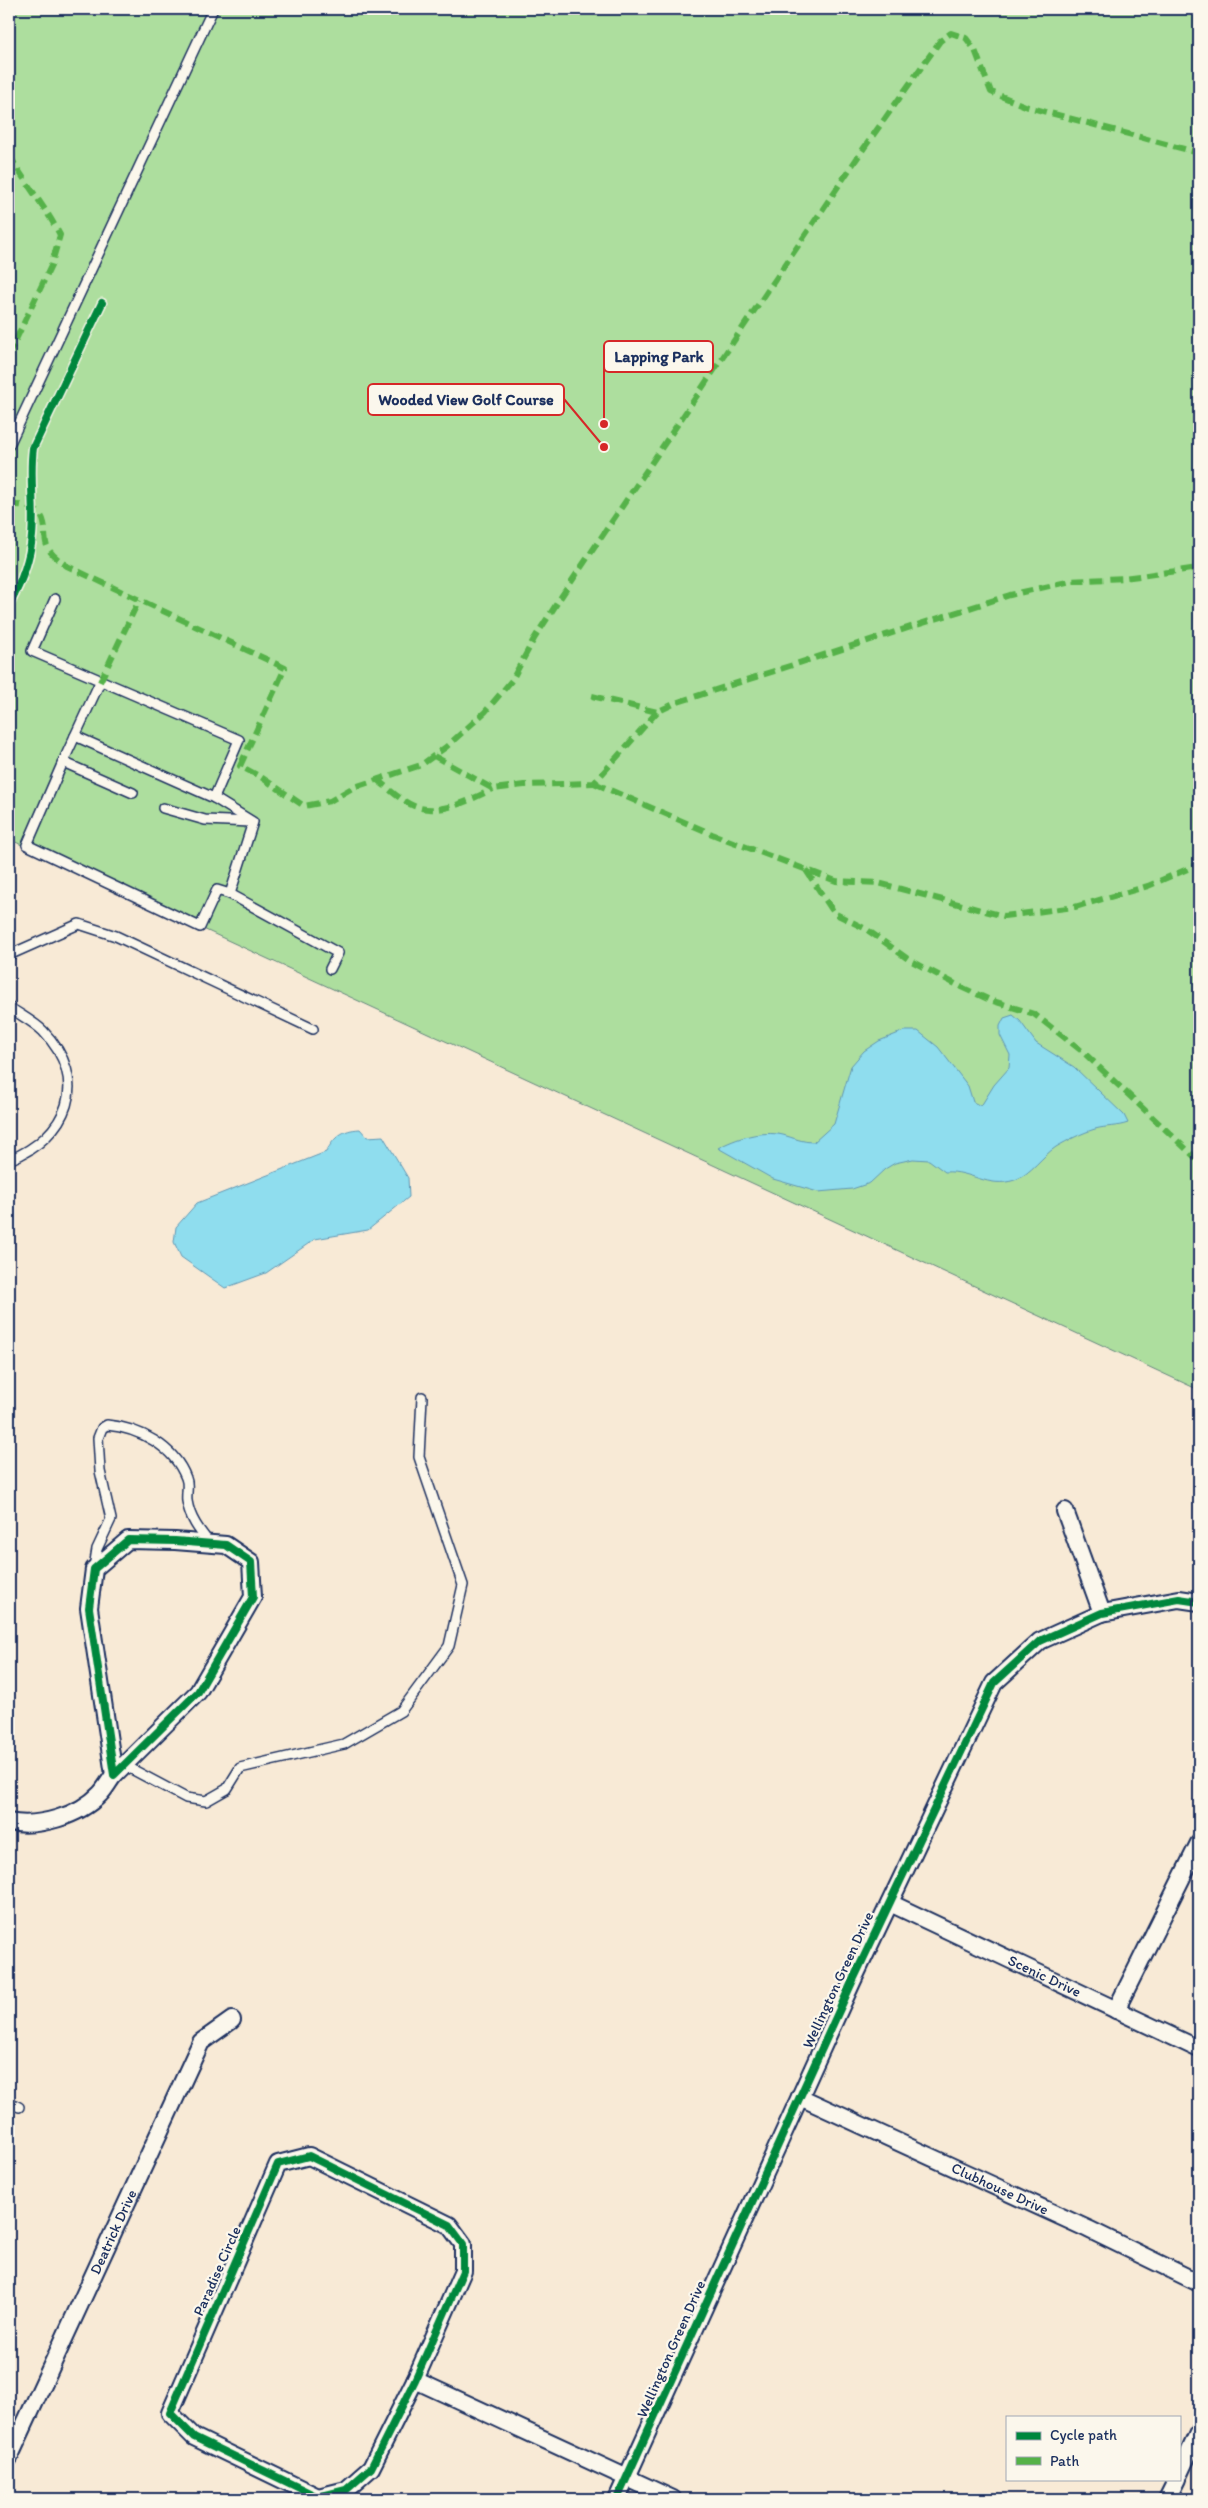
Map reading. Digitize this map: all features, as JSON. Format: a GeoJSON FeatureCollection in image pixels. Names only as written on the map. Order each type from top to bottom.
{"type":"FeatureCollection","features":[{"type":"Feature","properties":{"kind":"street"},"geometry":{"type":"LineString","coordinates":[[1065,1511],[1102,1613]]}},
{"type":"Feature","properties":{"kind":"street"},"geometry":{"type":"LineString","coordinates":[[9,1822],[20,1824],[64,1818],[99,1795],[119,1770],[198,1692],[253,1597],[251,1562],[226,1545],[128,1540],[94,1569],[89,1608],[119,1770]]}},
{"type":"Feature","properties":{"kind":"street","name":"Wellington Green Drive"},"geometry":{"type":"LineString","coordinates":[[617,2499],[800,2097],[994,1684],[1040,1641],[1102,1613],[1180,1599],[1199,1602]]}},
{"type":"Feature","properties":{"kind":"street"},"geometry":{"type":"LineString","coordinates":[[1116,2010],[1199,1843]]}},
{"type":"Feature","properties":{"kind":"street","name":"Scenic Drive"},"geometry":{"type":"LineString","coordinates":[[890,1903],[1199,2050]]}},
{"type":"Feature","properties":{"kind":"street","name":"Deatrick Drive"},"geometry":{"type":"LineString","coordinates":[[9,2458],[201,2042],[232,2020]]}},
{"type":"Feature","properties":{"kind":"street","name":"Clubhouse Drive"},"geometry":{"type":"LineString","coordinates":[[800,2097],[1088,2229],[1199,2283]]}},
{"type":"Feature","properties":{"kind":"street","name":"Paradise Circle"},"geometry":{"type":"LineString","coordinates":[[309,2156],[449,2225],[463,2244],[463,2271],[415,2380],[371,2468],[346,2490],[318,2497],[194,2437],[170,2413],[278,2164],[309,2156]]}},
{"type":"Feature","properties":{"kind":"street"},"geometry":{"type":"LineString","coordinates":[[415,2380],[673,2499]]}},
{"type":"Feature","properties":{"kind":"street"},"geometry":{"type":"LineString","coordinates":[[1180,2472],[1199,2431]]}},
{"type":"Feature","properties":{"kind":"street"},"geometry":{"type":"LineString","coordinates":[[1167,2499],[1176,2480]]}},
{"type":"Feature","properties":{"kind":"lane"},"geometry":{"type":"LineString","coordinates":[[9,445],[213,9]]}},
{"type":"Feature","properties":{"kind":"lane"},"geometry":{"type":"LineString","coordinates":[[55,599],[32,651],[100,682],[239,740],[214,798]]}},
{"type":"Feature","properties":{"kind":"lane"},"geometry":{"type":"LineString","coordinates":[[100,682],[27,845],[200,927],[217,890],[230,894],[338,953],[330,969]]}},
{"type":"Feature","properties":{"kind":"lane"},"geometry":{"type":"LineString","coordinates":[[75,736],[214,798],[254,822]]}},
{"type":"Feature","properties":{"kind":"lane"},"geometry":{"type":"LineString","coordinates":[[63,762],[133,794]]}},
{"type":"Feature","properties":{"kind":"lane"},"geometry":{"type":"LineString","coordinates":[[163,808],[205,820],[254,822]]}},
{"type":"Feature","properties":{"kind":"lane"},"geometry":{"type":"LineString","coordinates":[[230,894],[254,822]]}},
{"type":"Feature","properties":{"kind":"lane"},"geometry":{"type":"LineString","coordinates":[[9,954],[79,924],[116,936],[313,1029]]}},
{"type":"Feature","properties":{"kind":"lane"},"geometry":{"type":"LineString","coordinates":[[9,1007],[42,1030],[59,1052],[69,1079],[67,1103],[59,1123],[44,1141],[29,1152],[9,1160]]}},
{"type":"Feature","properties":{"kind":"lane"},"geometry":{"type":"LineString","coordinates":[[119,1770],[186,1798],[206,1801],[227,1789],[240,1768],[344,1744],[401,1711],[449,1646],[462,1585],[419,1457],[422,1397]]}},
{"type":"Feature","properties":{"kind":"lane"},"geometry":{"type":"LineString","coordinates":[[94,1569],[97,1549],[112,1519],[100,1471],[98,1438],[102,1428],[107,1426],[131,1430],[145,1436],[160,1444],[174,1456],[187,1479],[187,1500],[193,1523],[210,1544]]}},
{"type":"Feature","properties":{"kind":"lane"},"geometry":{"type":"LineString","coordinates":[[9,2102],[19,2107]]}},
{"type":"Feature","properties":{"kind":"green space"},"geometry":{"type":"Polygon","coordinates":[[[9,9],[1199,9],[1199,1390],[9,839],[9,9]]]}},
{"type":"Feature","properties":{"kind":"water"},"geometry":{"type":"Polygon","coordinates":[[[1013,1015],[1020,1021],[1036,1043],[1074,1067],[1124,1115],[1128,1123],[1095,1129],[1075,1137],[1056,1147],[1021,1177],[1005,1182],[987,1181],[954,1172],[945,1172],[929,1160],[913,1159],[895,1163],[885,1169],[870,1183],[852,1189],[818,1192],[773,1179],[718,1148],[741,1138],[758,1134],[783,1135],[802,1141],[814,1142],[834,1124],[851,1066],[864,1051],[879,1041],[904,1031],[918,1031],[938,1047],[968,1086],[973,1102],[981,1106],[994,1085],[1009,1068],[1010,1055],[1000,1035],[1000,1026],[1004,1018],[1013,1015]]]}},
{"type":"Feature","properties":{"kind":"water"},"geometry":{"type":"Polygon","coordinates":[[[360,1129],[367,1137],[383,1136],[408,1178],[409,1197],[368,1230],[315,1239],[266,1273],[225,1288],[181,1257],[174,1242],[176,1227],[197,1203],[326,1152],[344,1132],[360,1129]]]}},
{"type":"Feature","properties":{"kind":"marked path"},"geometry":{"type":"LineString","coordinates":[[9,505],[25,506],[39,513],[44,523],[47,546],[67,566],[285,668],[240,766],[261,777],[304,806],[330,801],[352,788],[421,765],[446,747],[485,712],[512,680],[534,639],[561,597],[864,148],[940,41],[951,33],[966,38],[975,50],[991,92],[1028,107],[1199,153]]}},
{"type":"Feature","properties":{"kind":"marked path"},"geometry":{"type":"LineString","coordinates":[[9,154],[60,235],[51,266],[9,354]]}},
{"type":"Feature","properties":{"kind":"marked path"},"geometry":{"type":"LineString","coordinates":[[592,696],[657,712],[678,702],[1010,595],[1071,581],[1124,578],[1199,568]]}},
{"type":"Feature","properties":{"kind":"marked path"},"geometry":{"type":"LineString","coordinates":[[100,682],[139,600]]}},
{"type":"Feature","properties":{"kind":"marked path"},"geometry":{"type":"LineString","coordinates":[[434,756],[493,789],[524,785],[594,783],[657,712]]}},
{"type":"Feature","properties":{"kind":"marked path"},"geometry":{"type":"LineString","coordinates":[[376,779],[404,801],[424,809],[444,808],[455,805],[493,789]]}},
{"type":"Feature","properties":{"kind":"marked path"},"geometry":{"type":"LineString","coordinates":[[594,783],[712,834],[836,881],[878,883],[1004,916],[1075,907],[1148,886],[1199,864]]}},
{"type":"Feature","properties":{"kind":"marked path"},"geometry":{"type":"LineString","coordinates":[[806,870],[834,913],[866,929],[908,959],[961,987],[990,1000],[1034,1014],[1082,1051],[1199,1161]]}},
{"type":"Feature","properties":{"kind":"cycle path"},"geometry":{"type":"LineString","coordinates":[[9,605],[24,572],[31,545],[33,525],[33,448],[102,303]]}},
{"type":"Feature","properties":{"kind":"cycle path"},"geometry":{"type":"LineString","coordinates":[[128,1540],[226,1545],[251,1562],[253,1597],[198,1692],[114,1775],[89,1608],[94,1569],[128,1540]]}},
{"type":"Feature","properties":{"kind":"cycle path"},"geometry":{"type":"LineString","coordinates":[[617,2499],[853,1980],[994,1683],[1040,1641],[1102,1613],[1179,1599],[1199,1602]]}},
{"type":"Feature","properties":{"kind":"cycle path"},"geometry":{"type":"LineString","coordinates":[[309,2156],[449,2225],[463,2244],[463,2271],[415,2380],[371,2468],[346,2490],[318,2497],[194,2437],[170,2413],[278,2164],[309,2156]]}},
{"type":"Feature","properties":{"kind":"place","name":"Lapping Park"},"geometry":{"type":"Point","coordinates":[604,424]}},
{"type":"Feature","properties":{"kind":"place","name":"Wooded View Golf Course"},"geometry":{"type":"Point","coordinates":[604,447]}}]}
